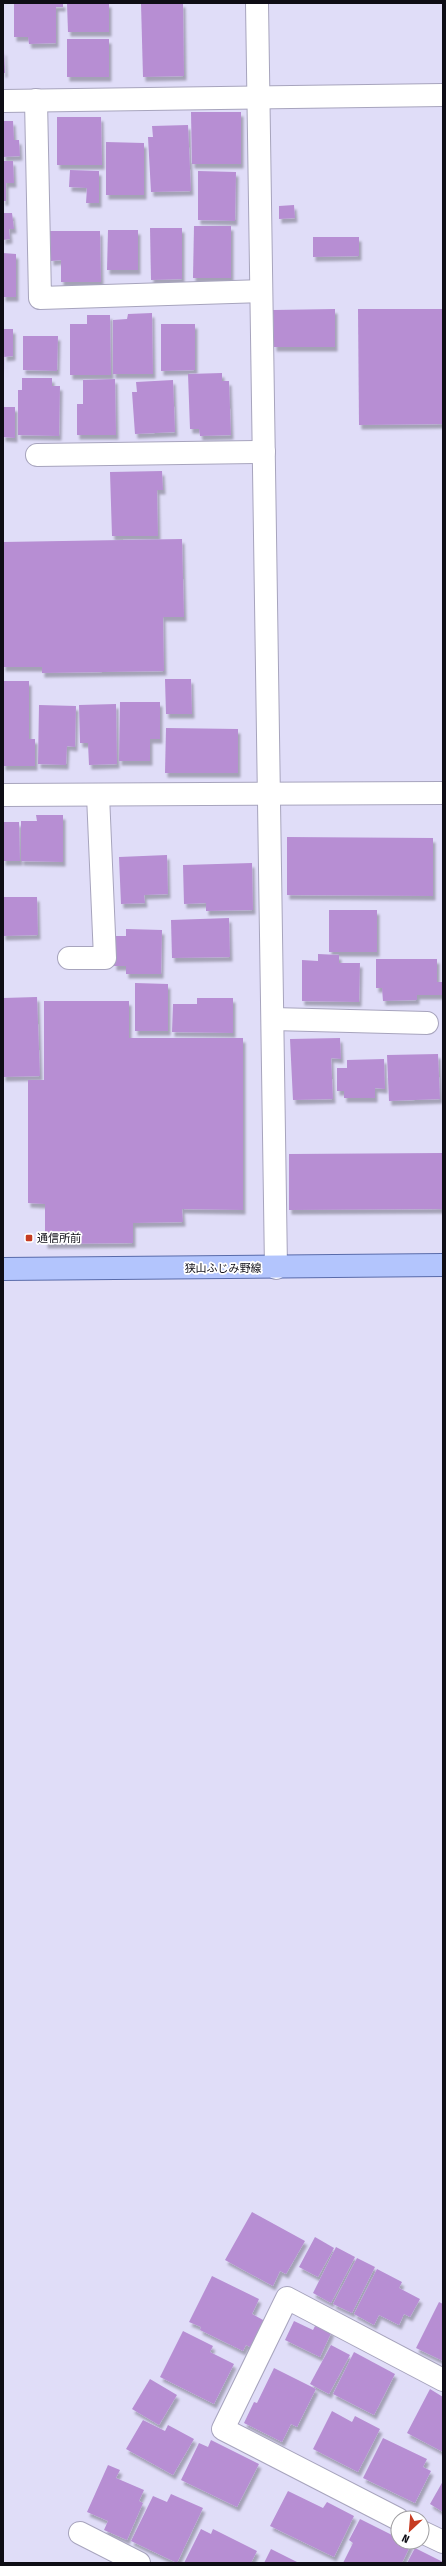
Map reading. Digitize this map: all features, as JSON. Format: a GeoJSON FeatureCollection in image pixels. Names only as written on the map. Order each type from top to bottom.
{"type":"FeatureCollection","features":[{"type":"Feature","properties":{"kind":"main road","name":"狭山ふじみ野線"},"geometry":{"type":"LineString","coordinates":[[3,1269],[276,1268],[443,1265]]}},
{"type":"Feature","properties":{"kind":"street"},"geometry":{"type":"LineString","coordinates":[[257,3],[271,794],[276,1268]]}},
{"type":"Feature","properties":{"kind":"street"},"geometry":{"type":"LineString","coordinates":[[3,101],[443,95]]}},
{"type":"Feature","properties":{"kind":"street"},"geometry":{"type":"LineString","coordinates":[[36,100],[40,298],[261,291]]}},
{"type":"Feature","properties":{"kind":"street"},"geometry":{"type":"LineString","coordinates":[[37,455],[264,452]]}},
{"type":"Feature","properties":{"kind":"street"},"geometry":{"type":"LineString","coordinates":[[3,795],[443,793]]}},
{"type":"Feature","properties":{"kind":"street"},"geometry":{"type":"LineString","coordinates":[[69,958],[105,958],[98,795]]}},
{"type":"Feature","properties":{"kind":"street"},"geometry":{"type":"LineString","coordinates":[[273,1020],[427,1023]]}},
{"type":"Feature","properties":{"kind":"street"},"geometry":{"type":"LineString","coordinates":[[390,2515],[223,2429],[288,2298],[443,2380]]}},
{"type":"Feature","properties":{"kind":"street"},"geometry":{"type":"LineString","coordinates":[[80,2533],[139,2563]]}},
{"type":"Feature","properties":{"kind":"street"},"geometry":{"type":"LineString","coordinates":[[430,2536],[443,2542]]}},
{"type":"Feature","properties":{"kind":"building"},"geometry":{"type":"Polygon","coordinates":[[[14,3],[63,3],[63,7],[56,7],[56,43],[29,44],[28,37],[14,37],[14,3]]]}},
{"type":"Feature","properties":{"kind":"building"},"geometry":{"type":"Polygon","coordinates":[[[67,3],[109,3],[109,32],[68,32],[67,3]]]}},
{"type":"Feature","properties":{"kind":"building"},"geometry":{"type":"Polygon","coordinates":[[[141,3],[183,3],[184,76],[143,77],[141,3]]]}},
{"type":"Feature","properties":{"kind":"building"},"geometry":{"type":"Polygon","coordinates":[[[67,39],[109,39],[109,77],[67,77],[67,39]]]}},
{"type":"Feature","properties":{"kind":"building"},"geometry":{"type":"Polygon","coordinates":[[[4,51],[5,73],[3,73],[4,51]]]}},
{"type":"Feature","properties":{"kind":"building"},"geometry":{"type":"Polygon","coordinates":[[[191,112],[241,112],[241,164],[192,164],[191,112]]]}},
{"type":"Feature","properties":{"kind":"building"},"geometry":{"type":"Polygon","coordinates":[[[57,117],[101,117],[102,165],[57,165],[57,117]]]}},
{"type":"Feature","properties":{"kind":"building"},"geometry":{"type":"Polygon","coordinates":[[[3,121],[13,121],[14,140],[19,140],[20,156],[3,157],[3,121]]]}},
{"type":"Feature","properties":{"kind":"building"},"geometry":{"type":"Polygon","coordinates":[[[188,125],[191,191],[151,192],[148,137],[153,137],[152,126],[188,125]]]}},
{"type":"Feature","properties":{"kind":"building"},"geometry":{"type":"Polygon","coordinates":[[[106,142],[144,143],[144,195],[106,195],[106,142]]]}},
{"type":"Feature","properties":{"kind":"building"},"geometry":{"type":"Polygon","coordinates":[[[3,161],[13,161],[14,183],[6,183],[6,201],[3,201],[3,161]]]}},
{"type":"Feature","properties":{"kind":"building"},"geometry":{"type":"Polygon","coordinates":[[[70,170],[99,171],[99,203],[86,203],[87,188],[69,187],[70,170]]]}},
{"type":"Feature","properties":{"kind":"building"},"geometry":{"type":"Polygon","coordinates":[[[198,171],[236,172],[235,221],[198,220],[198,171]]]}},
{"type":"Feature","properties":{"kind":"building"},"geometry":{"type":"Polygon","coordinates":[[[294,205],[295,218],[279,219],[279,206],[294,205]]]}},
{"type":"Feature","properties":{"kind":"building"},"geometry":{"type":"Polygon","coordinates":[[[3,213],[12,213],[14,229],[9,229],[10,239],[3,240],[3,213]]]}},
{"type":"Feature","properties":{"kind":"building"},"geometry":{"type":"Polygon","coordinates":[[[194,226],[231,226],[231,278],[193,278],[194,226]]]}},
{"type":"Feature","properties":{"kind":"building"},"geometry":{"type":"Polygon","coordinates":[[[150,228],[182,228],[182,279],[151,280],[150,228]]]}},
{"type":"Feature","properties":{"kind":"building"},"geometry":{"type":"Polygon","coordinates":[[[108,230],[138,230],[138,270],[107,270],[108,230]]]}},
{"type":"Feature","properties":{"kind":"building"},"geometry":{"type":"Polygon","coordinates":[[[50,231],[100,231],[101,282],[61,282],[61,260],[51,261],[50,231]]]}},
{"type":"Feature","properties":{"kind":"building"},"geometry":{"type":"Polygon","coordinates":[[[313,237],[359,237],[359,256],[313,257],[313,237]]]}},
{"type":"Feature","properties":{"kind":"building"},"geometry":{"type":"Polygon","coordinates":[[[3,253],[16,254],[16,297],[3,297],[3,253]]]}},
{"type":"Feature","properties":{"kind":"building"},"geometry":{"type":"Polygon","coordinates":[[[335,309],[335,347],[274,347],[273,310],[335,309]]]}},
{"type":"Feature","properties":{"kind":"building"},"geometry":{"type":"Polygon","coordinates":[[[358,309],[443,309],[443,424],[359,425],[358,309]]]}},
{"type":"Feature","properties":{"kind":"building"},"geometry":{"type":"Polygon","coordinates":[[[152,313],[153,374],[113,374],[113,320],[127,319],[128,314],[152,313]]]}},
{"type":"Feature","properties":{"kind":"building"},"geometry":{"type":"Polygon","coordinates":[[[87,315],[110,315],[111,375],[70,375],[70,324],[87,324],[87,315]]]}},
{"type":"Feature","properties":{"kind":"building"},"geometry":{"type":"Polygon","coordinates":[[[161,324],[195,324],[195,370],[161,371],[161,324]]]}},
{"type":"Feature","properties":{"kind":"building"},"geometry":{"type":"Polygon","coordinates":[[[3,329],[13,329],[13,356],[4,357],[3,329]]]}},
{"type":"Feature","properties":{"kind":"building"},"geometry":{"type":"Polygon","coordinates":[[[23,336],[58,336],[57,371],[23,370],[23,336]]]}},
{"type":"Feature","properties":{"kind":"building"},"geometry":{"type":"Polygon","coordinates":[[[222,373],[222,381],[229,381],[231,435],[200,436],[199,429],[190,429],[188,374],[222,373]]]}},
{"type":"Feature","properties":{"kind":"building"},"geometry":{"type":"Polygon","coordinates":[[[22,378],[52,378],[52,386],[60,386],[59,436],[18,435],[18,390],[22,390],[22,378]]]}},
{"type":"Feature","properties":{"kind":"building"},"geometry":{"type":"Polygon","coordinates":[[[115,379],[116,435],[77,435],[77,404],[83,404],[83,380],[115,379]]]}},
{"type":"Feature","properties":{"kind":"building"},"geometry":{"type":"Polygon","coordinates":[[[173,380],[175,432],[135,434],[132,392],[137,392],[136,382],[173,380]]]}},
{"type":"Feature","properties":{"kind":"building"},"geometry":{"type":"Polygon","coordinates":[[[3,407],[15,407],[15,438],[3,437],[3,407]]]}},
{"type":"Feature","properties":{"kind":"building"},"geometry":{"type":"Polygon","coordinates":[[[162,471],[163,490],[157,490],[158,536],[112,536],[110,472],[162,471]]]}},
{"type":"Feature","properties":{"kind":"building"},"geometry":{"type":"Polygon","coordinates":[[[182,539],[184,617],[163,617],[164,671],[42,673],[42,667],[3,667],[3,542],[182,539]]]}},
{"type":"Feature","properties":{"kind":"building"},"geometry":{"type":"Polygon","coordinates":[[[165,679],[191,679],[192,714],[166,714],[165,679]]]}},
{"type":"Feature","properties":{"kind":"building"},"geometry":{"type":"Polygon","coordinates":[[[3,681],[29,681],[29,739],[35,739],[35,766],[3,766],[3,681]]]}},
{"type":"Feature","properties":{"kind":"building"},"geometry":{"type":"Polygon","coordinates":[[[120,702],[160,702],[160,739],[150,739],[150,761],[119,761],[120,702]]]}},
{"type":"Feature","properties":{"kind":"building"},"geometry":{"type":"Polygon","coordinates":[[[116,704],[117,764],[89,765],[88,743],[80,743],[79,705],[116,704]]]}},
{"type":"Feature","properties":{"kind":"building"},"geometry":{"type":"Polygon","coordinates":[[[39,705],[76,706],[75,747],[67,746],[66,765],[38,764],[39,705]]]}},
{"type":"Feature","properties":{"kind":"building"},"geometry":{"type":"Polygon","coordinates":[[[166,728],[238,729],[238,773],[165,773],[166,728]]]}},
{"type":"Feature","properties":{"kind":"building"},"geometry":{"type":"Polygon","coordinates":[[[36,815],[63,815],[63,862],[21,861],[21,821],[37,821],[36,815]]]}},
{"type":"Feature","properties":{"kind":"building"},"geometry":{"type":"Polygon","coordinates":[[[3,822],[19,822],[20,861],[3,861],[3,822]]]}},
{"type":"Feature","properties":{"kind":"building"},"geometry":{"type":"Polygon","coordinates":[[[287,837],[433,838],[433,896],[287,895],[287,837]]]}},
{"type":"Feature","properties":{"kind":"building"},"geometry":{"type":"Polygon","coordinates":[[[167,855],[168,894],[144,895],[145,903],[121,904],[119,857],[167,855]]]}},
{"type":"Feature","properties":{"kind":"building"},"geometry":{"type":"Polygon","coordinates":[[[252,863],[253,910],[206,911],[206,903],[184,904],[183,865],[252,863]]]}},
{"type":"Feature","properties":{"kind":"building"},"geometry":{"type":"Polygon","coordinates":[[[3,897],[37,897],[38,935],[3,936],[3,897]]]}},
{"type":"Feature","properties":{"kind":"building"},"geometry":{"type":"Polygon","coordinates":[[[329,910],[377,910],[377,952],[329,952],[329,910]]]}},
{"type":"Feature","properties":{"kind":"building"},"geometry":{"type":"Polygon","coordinates":[[[229,918],[230,957],[172,958],[171,920],[229,918]]]}},
{"type":"Feature","properties":{"kind":"building"},"geometry":{"type":"Polygon","coordinates":[[[126,929],[162,930],[161,974],[126,974],[126,966],[114,966],[114,936],[126,936],[126,929]]]}},
{"type":"Feature","properties":{"kind":"building"},"geometry":{"type":"Polygon","coordinates":[[[318,954],[339,955],[339,963],[360,963],[359,1002],[302,1001],[302,960],[318,961],[318,954]]]}},
{"type":"Feature","properties":{"kind":"building"},"geometry":{"type":"Polygon","coordinates":[[[376,959],[437,959],[437,982],[443,982],[443,995],[417,995],[417,1000],[383,1001],[382,988],[376,988],[376,959]]]}},
{"type":"Feature","properties":{"kind":"building"},"geometry":{"type":"Polygon","coordinates":[[[135,983],[168,984],[168,1031],[135,1031],[135,983]]]}},
{"type":"Feature","properties":{"kind":"building"},"geometry":{"type":"Polygon","coordinates":[[[37,997],[40,1076],[3,1077],[3,998],[37,997]]]}},
{"type":"Feature","properties":{"kind":"building"},"geometry":{"type":"Polygon","coordinates":[[[197,998],[233,998],[233,1033],[172,1032],[173,1004],[197,1004],[197,998]]]}},
{"type":"Feature","properties":{"kind":"building"},"geometry":{"type":"Polygon","coordinates":[[[44,1001],[129,1001],[129,1038],[243,1038],[243,1210],[182,1209],[183,1222],[133,1223],[133,1243],[45,1244],[45,1204],[28,1203],[28,1080],[44,1080],[44,1001]]]}},
{"type":"Feature","properties":{"kind":"building"},"geometry":{"type":"Polygon","coordinates":[[[340,1038],[341,1059],[331,1058],[333,1099],[293,1100],[290,1039],[340,1038]]]}},
{"type":"Feature","properties":{"kind":"building"},"geometry":{"type":"Polygon","coordinates":[[[438,1054],[440,1099],[389,1101],[387,1055],[438,1054]]]}},
{"type":"Feature","properties":{"kind":"building"},"geometry":{"type":"Polygon","coordinates":[[[384,1059],[385,1089],[375,1088],[375,1098],[344,1098],[344,1091],[337,1091],[337,1068],[347,1068],[347,1060],[384,1059]]]}},
{"type":"Feature","properties":{"kind":"building"},"geometry":{"type":"Polygon","coordinates":[[[442,1153],[443,1209],[289,1210],[289,1154],[442,1153]]]}},
{"type":"Feature","properties":{"kind":"building"},"geometry":{"type":"Polygon","coordinates":[[[252,2212],[305,2241],[286,2274],[280,2271],[273,2286],[225,2260],[252,2212]]]}},
{"type":"Feature","properties":{"kind":"building"},"geometry":{"type":"Polygon","coordinates":[[[315,2237],[334,2248],[318,2277],[299,2267],[315,2237]]]}},
{"type":"Feature","properties":{"kind":"building"},"geometry":{"type":"Polygon","coordinates":[[[336,2247],[355,2257],[331,2303],[313,2293],[336,2247]]]}},
{"type":"Feature","properties":{"kind":"building"},"geometry":{"type":"Polygon","coordinates":[[[357,2258],[375,2267],[352,2313],[333,2304],[357,2258]]]}},
{"type":"Feature","properties":{"kind":"building"},"geometry":{"type":"Polygon","coordinates":[[[377,2269],[402,2282],[399,2288],[420,2299],[410,2317],[404,2314],[399,2325],[379,2315],[374,2325],[354,2314],[377,2269]]]}},
{"type":"Feature","properties":{"kind":"building"},"geometry":{"type":"Polygon","coordinates":[[[212,2276],[259,2299],[252,2314],[265,2321],[252,2348],[246,2345],[243,2351],[200,2330],[201,2327],[189,2322],[212,2276]]]}},
{"type":"Feature","properties":{"kind":"building"},"geometry":{"type":"Polygon","coordinates":[[[439,2302],[443,2304],[443,2361],[416,2348],[439,2302]]]}},
{"type":"Feature","properties":{"kind":"building"},"geometry":{"type":"Polygon","coordinates":[[[294,2321],[313,2330],[316,2324],[332,2331],[320,2357],[285,2340],[294,2321]]]}},
{"type":"Feature","properties":{"kind":"building"},"geometry":{"type":"Polygon","coordinates":[[[183,2331],[213,2346],[210,2352],[234,2364],[214,2404],[160,2377],[183,2331]]]}},
{"type":"Feature","properties":{"kind":"building"},"geometry":{"type":"Polygon","coordinates":[[[331,2345],[350,2355],[329,2394],[310,2384],[331,2345]]]}},
{"type":"Feature","properties":{"kind":"building"},"geometry":{"type":"Polygon","coordinates":[[[354,2352],[395,2374],[374,2415],[333,2394],[354,2352]]]}},
{"type":"Feature","properties":{"kind":"building"},"geometry":{"type":"Polygon","coordinates":[[[274,2368],[316,2389],[297,2427],[291,2424],[282,2442],[244,2423],[254,2402],[257,2403],[274,2368]]]}},
{"type":"Feature","properties":{"kind":"building"},"geometry":{"type":"Polygon","coordinates":[[[150,2379],[177,2395],[159,2425],[132,2409],[150,2379]]]}},
{"type":"Feature","properties":{"kind":"building"},"geometry":{"type":"Polygon","coordinates":[[[430,2389],[443,2397],[443,2452],[407,2433],[430,2389]]]}},
{"type":"Feature","properties":{"kind":"building"},"geometry":{"type":"Polygon","coordinates":[[[332,2411],[352,2422],[355,2416],[380,2429],[358,2472],[313,2449],[332,2411]]]}},
{"type":"Feature","properties":{"kind":"building"},"geometry":{"type":"Polygon","coordinates":[[[143,2420],[165,2431],[168,2425],[194,2439],[173,2475],[126,2449],[143,2420]]]}},
{"type":"Feature","properties":{"kind":"building"},"geometry":{"type":"Polygon","coordinates":[[[383,2438],[427,2459],[423,2467],[431,2471],[415,2503],[363,2478],[383,2438]]]}},
{"type":"Feature","properties":{"kind":"building"},"geometry":{"type":"Polygon","coordinates":[[[211,2440],[259,2464],[237,2507],[181,2480],[199,2443],[208,2447],[211,2440]]]}},
{"type":"Feature","properties":{"kind":"building"},"geometry":{"type":"Polygon","coordinates":[[[108,2465],[120,2470],[116,2478],[144,2490],[139,2501],[143,2503],[127,2540],[104,2530],[108,2521],[87,2512],[108,2465]]]}},
{"type":"Feature","properties":{"kind":"building"},"geometry":{"type":"Polygon","coordinates":[[[443,2481],[443,2512],[430,2504],[443,2481]]]}},
{"type":"Feature","properties":{"kind":"building"},"geometry":{"type":"Polygon","coordinates":[[[288,2491],[323,2508],[327,2502],[354,2516],[334,2557],[270,2526],[288,2491]]]}},
{"type":"Feature","properties":{"kind":"building"},"geometry":{"type":"Polygon","coordinates":[[[171,2494],[203,2508],[177,2563],[131,2541],[153,2496],[167,2502],[171,2494]]]}},
{"type":"Feature","properties":{"kind":"building"},"geometry":{"type":"Polygon","coordinates":[[[360,2519],[390,2534],[390,2550],[408,2550],[402,2563],[343,2563],[353,2543],[349,2540],[360,2519]]]}},
{"type":"Feature","properties":{"kind":"building"},"geometry":{"type":"Polygon","coordinates":[[[201,2529],[211,2534],[213,2529],[257,2551],[251,2563],[184,2563],[201,2529]]]}},
{"type":"Feature","properties":{"kind":"building"},"geometry":{"type":"Polygon","coordinates":[[[271,2549],[299,2563],[264,2563],[271,2549]]]}},
{"type":"Feature","properties":{"kind":"building"},"geometry":{"type":"Polygon","coordinates":[[[414,2550],[419,2550],[443,2562],[443,2563],[407,2563],[414,2550]]]}},
{"type":"Feature","properties":{"kind":"place","name":"通信所前"},"geometry":{"type":"Point","coordinates":[29,1238]}}]}
